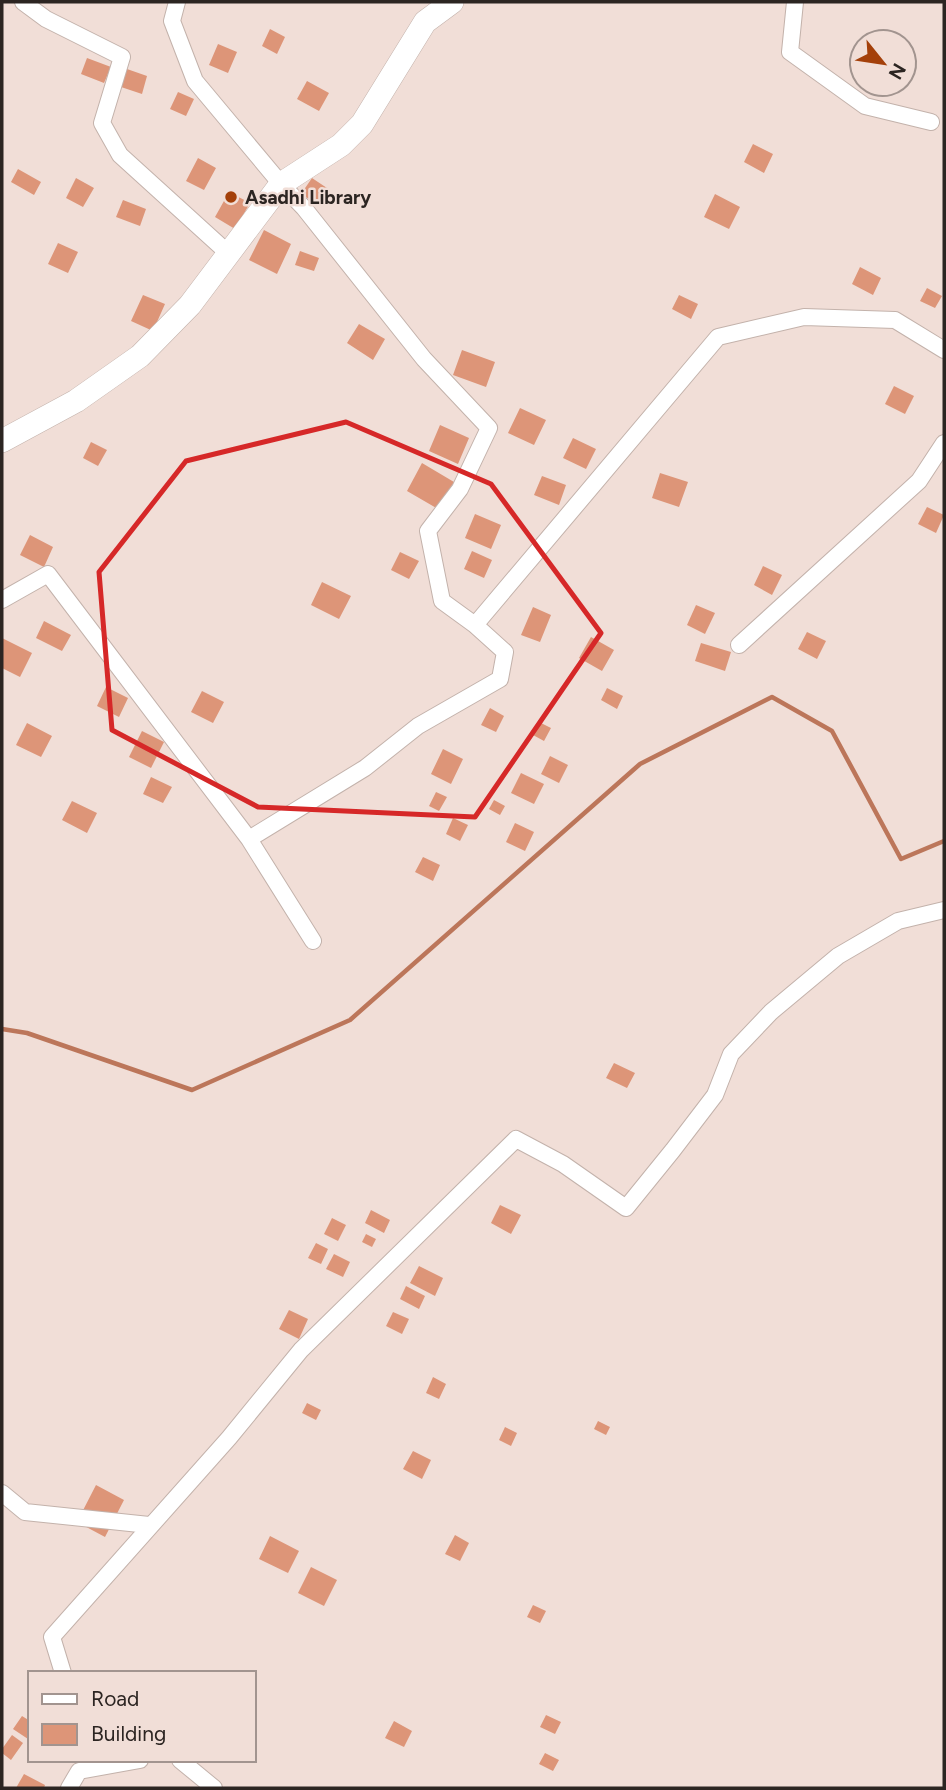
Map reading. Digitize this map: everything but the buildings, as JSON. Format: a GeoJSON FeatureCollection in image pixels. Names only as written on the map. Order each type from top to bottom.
{"type":"FeatureCollection","features":[{"type":"Feature","properties":{"kind":"street"},"geometry":{"type":"LineString","coordinates":[[23,2],[46,19],[122,57],[102,123],[120,155],[229,254]]}},
{"type":"Feature","properties":{"kind":"street"},"geometry":{"type":"LineString","coordinates":[[177,2],[172,21],[195,81],[304,208],[424,359],[489,428],[460,489],[428,531],[442,601],[475,625],[505,652],[500,679],[418,726],[365,768],[249,839]]}},
{"type":"Feature","properties":{"kind":"street"},"geometry":{"type":"LineString","coordinates":[[2,441],[76,401],[140,356],[190,306],[281,184],[341,145],[362,124],[425,22],[452,2]]}},
{"type":"Feature","properties":{"kind":"street"},"geometry":{"type":"LineString","coordinates":[[795,2],[790,52],[865,106],[931,122]]}},
{"type":"Feature","properties":{"kind":"street"},"geometry":{"type":"LineString","coordinates":[[475,625],[718,337],[804,317],[895,320],[944,350]]}},
{"type":"Feature","properties":{"kind":"street"},"geometry":{"type":"LineString","coordinates":[[739,645],[919,481],[944,443]]}},
{"type":"Feature","properties":{"kind":"street"},"geometry":{"type":"LineString","coordinates":[[2,600],[48,575],[249,839],[313,942]]}},
{"type":"Feature","properties":{"kind":"street"},"geometry":{"type":"LineString","coordinates":[[62,1671],[52,1637],[229,1438],[301,1350],[516,1139],[563,1164],[626,1208],[715,1095],[731,1054],[771,1012],[838,956],[898,921],[944,910]]}},
{"type":"Feature","properties":{"kind":"street"},"geometry":{"type":"LineString","coordinates":[[2,1493],[25,1512],[149,1525]]}},
{"type":"Feature","properties":{"kind":"street"},"geometry":{"type":"LineString","coordinates":[[69,1788],[79,1771],[90,1765],[120,1762]]}},
{"type":"Feature","properties":{"kind":"street"},"geometry":{"type":"LineString","coordinates":[[182,1762],[214,1788]]}},
{"type":"Feature","properties":{"kind":"highlighted area"},"geometry":{"type":"Polygon","coordinates":[[[346,422],[491,484],[601,633],[475,817],[258,807],[112,730],[99,572],[186,461],[346,422]]]}},
{"type":"Feature","properties":{"kind":"waterway"},"geometry":{"type":"LineString","coordinates":[[2,1029],[27,1033],[192,1090],[350,1020],[640,764],[772,697],[832,731],[901,859],[944,841]]}},
{"type":"Feature","properties":{"kind":"place","name":"Asadhi Library"},"geometry":{"type":"Point","coordinates":[231,197]}}]}
